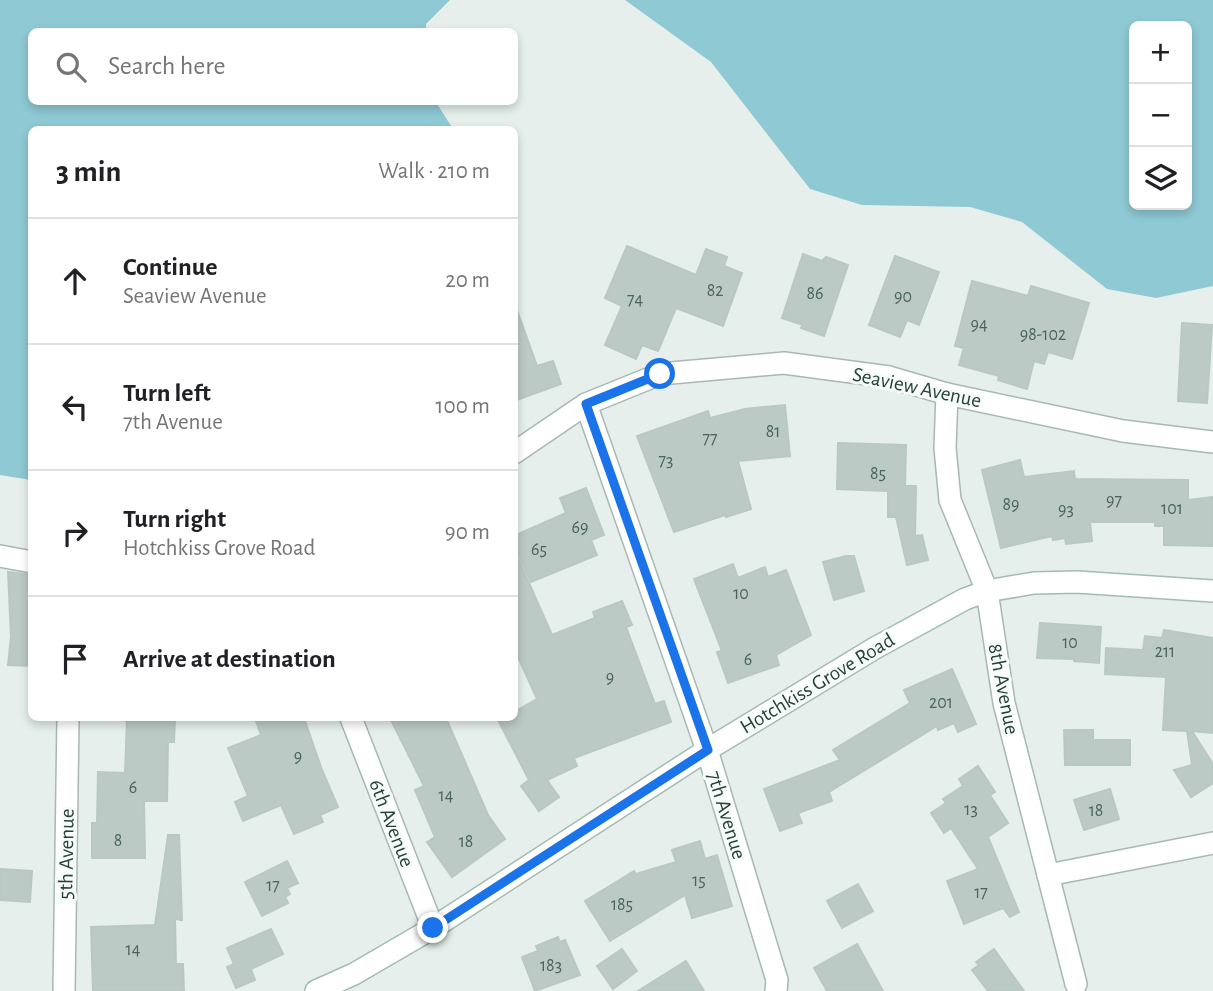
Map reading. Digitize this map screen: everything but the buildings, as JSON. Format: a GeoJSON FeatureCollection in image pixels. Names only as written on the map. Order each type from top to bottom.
{"type":"FeatureCollection","features":[{"type":"Feature","properties":{"kind":"street","name":"Seaview Avenue"},"geometry":{"type":"LineString","coordinates":[[518,450],[586,404],[660,374],[784,363],[889,377],[947,394],[1123,431],[1213,443]]}},
{"type":"Feature","properties":{"kind":"street","name":"8th Avenue"},"geometry":{"type":"LineString","coordinates":[[947,394],[946,448],[950,500],[987,591],[1004,703],[1076,984]]}},
{"type":"Feature","properties":{"kind":"street","name":"7th Avenue"},"geometry":{"type":"LineString","coordinates":[[586,404],[708,750],[777,980],[776,991]]}},
{"type":"Feature","properties":{"kind":"street"},"geometry":{"type":"LineString","coordinates":[[0,556],[28,561]]}},
{"type":"Feature","properties":{"kind":"street","name":"Hotchkiss Grove Road"},"geometry":{"type":"LineString","coordinates":[[316,991],[355,974],[433,928],[708,750],[875,648],[965,599],[987,591],[1034,583],[1077,582],[1213,591]]}},
{"type":"Feature","properties":{"kind":"street","name":"5th Avenue"},"geometry":{"type":"LineString","coordinates":[[64,991],[68,721]]}},
{"type":"Feature","properties":{"kind":"street","name":"6th Avenue"},"geometry":{"type":"LineString","coordinates":[[352,721],[433,928]]}},
{"type":"Feature","properties":{"kind":"street"},"geometry":{"type":"LineString","coordinates":[[1048,874],[1213,843]]}},
{"type":"Feature","properties":{"kind":"water"},"geometry":{"type":"Polygon","coordinates":[[[0,0],[450,0],[426,24],[426,28],[28,28],[28,105],[438,105],[451,126],[28,126],[28,480],[0,475],[0,0]]]}},
{"type":"Feature","properties":{"kind":"water"},"geometry":{"type":"Polygon","coordinates":[[[625,0],[1213,0],[1213,286],[1156,298],[1107,289],[1022,222],[970,207],[862,205],[810,189],[711,62],[625,0]]]}},
{"type":"Feature","properties":{"kind":"route"},"geometry":{"type":"LineString","coordinates":[[433,928],[708,750],[586,404],[660,374]]}}]}
